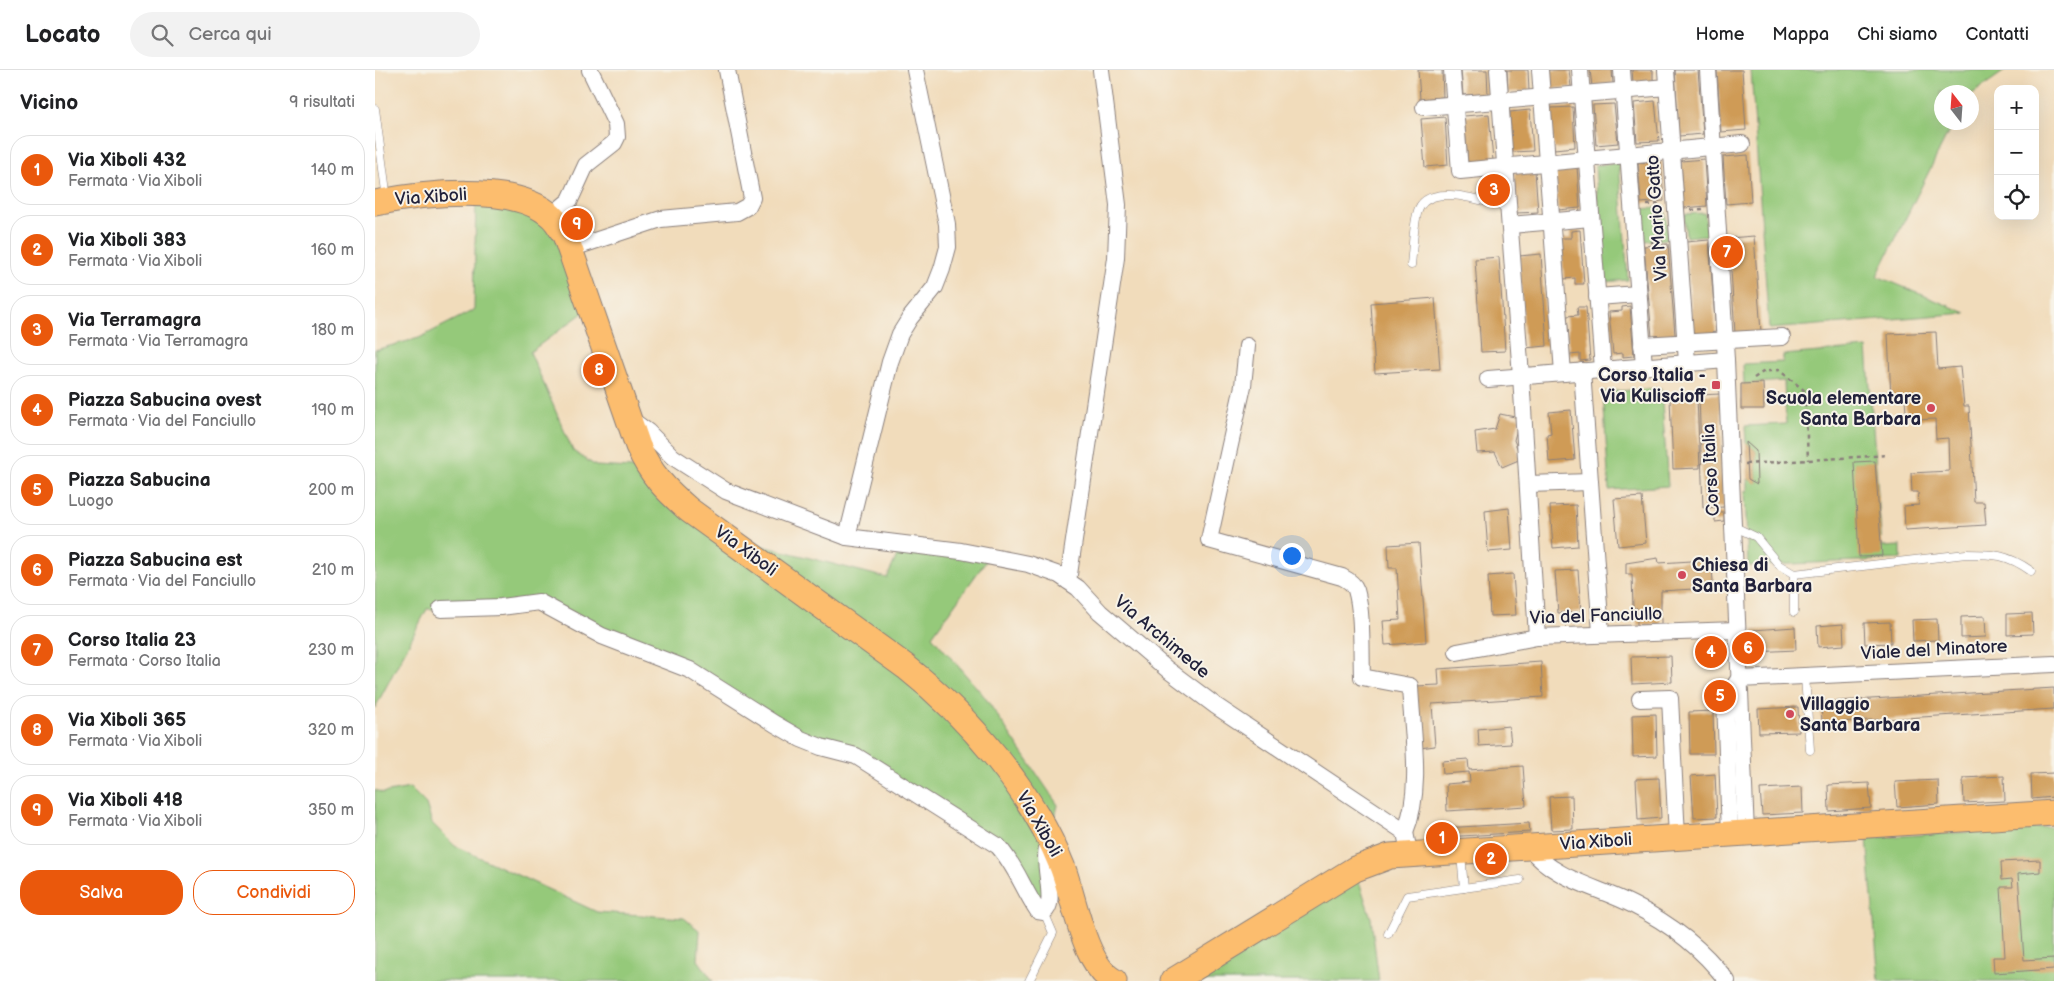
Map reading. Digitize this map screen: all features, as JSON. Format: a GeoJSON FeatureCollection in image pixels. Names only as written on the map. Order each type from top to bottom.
{"type":"FeatureCollection","features":[{"type":"Feature","properties":{"kind":"main road","name":"Via Xiboli"},"geometry":{"type":"LineString","coordinates":[[381,202],[422,195],[466,192],[526,202],[551,216],[565,235],[629,418],[649,469],[667,490],[689,510],[929,684],[956,712],[1017,786],[1050,839],[1063,867],[1095,960],[1104,974],[1114,981]]}},
{"type":"Feature","properties":{"kind":"main road","name":"Via Xiboli"},"geometry":{"type":"LineString","coordinates":[[1173,981],[1355,870],[1407,843],[1460,850],[2054,813]]}},
{"type":"Feature","properties":{"kind":"street"},"geometry":{"type":"LineString","coordinates":[[551,216],[570,200],[586,165],[614,143],[617,137],[616,124],[590,70]]}},
{"type":"Feature","properties":{"kind":"street"},"geometry":{"type":"LineString","coordinates":[[570,248],[661,219],[737,212],[747,206],[752,198],[727,70]]}},
{"type":"Feature","properties":{"kind":"street"},"geometry":{"type":"LineString","coordinates":[[847,537],[890,362],[900,334],[910,318],[935,287],[949,247],[947,224],[915,70]]}},
{"type":"Feature","properties":{"kind":"street"},"geometry":{"type":"LineString","coordinates":[[1068,581],[1117,258],[1118,205],[1101,70]]}},
{"type":"Feature","properties":{"kind":"street"},"geometry":{"type":"LineString","coordinates":[[1452,70],[1459,171],[1742,144]]}},
{"type":"Feature","properties":{"kind":"street"},"geometry":{"type":"LineString","coordinates":[[1498,70],[1521,376],[1537,637]]}},
{"type":"Feature","properties":{"kind":"street"},"geometry":{"type":"LineString","coordinates":[[1540,70],[1563,373]]}},
{"type":"Feature","properties":{"kind":"street"},"geometry":{"type":"LineString","coordinates":[[1580,70],[1603,369]]}},
{"type":"Feature","properties":{"kind":"street"},"geometry":{"type":"LineString","coordinates":[[1621,70],[1644,366]]}},
{"type":"Feature","properties":{"kind":"street","name":"Via Mario Gatto"},"geometry":{"type":"LineString","coordinates":[[1665,70],[1687,362]]}},
{"type":"Feature","properties":{"kind":"street","name":"Corso Italia"},"geometry":{"type":"LineString","coordinates":[[1708,70],[1731,465],[1739,680],[1733,710],[1738,833]]}},
{"type":"Feature","properties":{"kind":"street"},"geometry":{"type":"LineString","coordinates":[[1424,107],[1667,87]]}},
{"type":"Feature","properties":{"kind":"street"},"geometry":{"type":"LineString","coordinates":[[1510,225],[1591,218]]}},
{"type":"Feature","properties":{"kind":"street"},"geometry":{"type":"LineString","coordinates":[[1597,297],[1638,294]]}},
{"type":"Feature","properties":{"kind":"street"},"geometry":{"type":"LineString","coordinates":[[1642,345],[1782,337]]}},
{"type":"Feature","properties":{"kind":"street"},"geometry":{"type":"LineString","coordinates":[[1247,346],[1243,386],[1209,540],[1342,577],[1351,582],[1356,589],[1363,677],[1410,686],[1415,795],[1407,843]]}},
{"type":"Feature","properties":{"kind":"street"},"geometry":{"type":"LineString","coordinates":[[1488,379],[1726,360]]}},
{"type":"Feature","properties":{"kind":"street"},"geometry":{"type":"LineString","coordinates":[[1582,371],[1601,633]]}},
{"type":"Feature","properties":{"kind":"street","name":"Via Archimede"},"geometry":{"type":"LineString","coordinates":[[629,418],[648,432],[673,457],[726,491],[847,537],[961,551],[1028,564],[1059,576],[1078,588],[1119,629],[1184,682],[1407,843]]}},
{"type":"Feature","properties":{"kind":"street"},"geometry":{"type":"LineString","coordinates":[[1528,484],[1590,482]]}},
{"type":"Feature","properties":{"kind":"street"},"geometry":{"type":"LineString","coordinates":[[441,609],[501,607],[539,602],[602,636],[690,670],[801,739],[821,747],[856,756],[998,846],[1011,860],[1029,898],[1038,911],[1044,912],[1048,909],[1051,902],[1045,857],[1046,847],[1050,839]]}},
{"type":"Feature","properties":{"kind":"street","name":"Via del Fanciullo"},"geometry":{"type":"LineString","coordinates":[[1457,652],[1537,637],[1601,633],[1737,630]]}},
{"type":"Feature","properties":{"kind":"street","name":"Viale del Minatore"},"geometry":{"type":"LineString","coordinates":[[1739,680],[2054,664]]}},
{"type":"Feature","properties":{"kind":"street"},"geometry":{"type":"LineString","coordinates":[[1640,700],[1670,698],[1677,837]]}},
{"type":"Feature","properties":{"kind":"street"},"geometry":{"type":"LineString","coordinates":[[1528,846],[1539,860],[1554,871],[1634,905],[1677,931],[1711,960],[1727,981]]}},
{"type":"Feature","properties":{"kind":"lane"},"geometry":{"type":"LineString","coordinates":[[375,109],[381,202]]}},
{"type":"Feature","properties":{"kind":"lane"},"geometry":{"type":"LineString","coordinates":[[1411,265],[1417,212],[1425,201],[1438,195],[1455,195],[1509,208]]}},
{"type":"Feature","properties":{"kind":"lane"},"geometry":{"type":"LineString","coordinates":[[1733,526],[1756,537],[1779,565],[1794,574],[1966,554],[1991,554],[2014,559],[2031,571]]}},
{"type":"Feature","properties":{"kind":"lane"},"geometry":{"type":"LineString","coordinates":[[1793,612],[1794,574]]}},
{"type":"Feature","properties":{"kind":"lane"},"geometry":{"type":"LineString","coordinates":[[1810,750],[1811,676]]}},
{"type":"Feature","properties":{"kind":"lane"},"geometry":{"type":"LineString","coordinates":[[1460,850],[1464,888]]}},
{"type":"Feature","properties":{"kind":"lane"},"geometry":{"type":"LineString","coordinates":[[1389,934],[1407,896],[1520,880]]}},
{"type":"Feature","properties":{"kind":"lane"},"geometry":{"type":"LineString","coordinates":[[1029,981],[1053,934],[1044,912]]}},
{"type":"Feature","properties":{"kind":"path"},"geometry":{"type":"LineString","coordinates":[[1631,206],[1717,208]]}},
{"type":"Feature","properties":{"kind":"path"},"geometry":{"type":"LineString","coordinates":[[1754,378],[1763,372],[1779,370],[1805,392],[1808,460]]}},
{"type":"Feature","properties":{"kind":"path"},"geometry":{"type":"LineString","coordinates":[[1731,465],[1887,455]]}},
{"type":"Feature","properties":{"kind":"green space"},"geometry":{"type":"Polygon","coordinates":[[[1751,70],[2006,70],[1979,89],[1979,85],[1934,85],[1934,130],[1950,130],[1877,276],[1966,313],[1769,329],[1751,70]]]}},
{"type":"Feature","properties":{"kind":"green space"},"geometry":{"type":"Polygon","coordinates":[[[1619,163],[1628,280],[1603,282],[1595,165],[1619,163]]]}},
{"type":"Feature","properties":{"kind":"green space"},"geometry":{"type":"Polygon","coordinates":[[[476,194],[551,216],[591,307],[530,352],[573,451],[596,466],[649,469],[725,536],[887,578],[902,544],[989,557],[932,636],[984,696],[1058,805],[1050,839],[1044,912],[1011,860],[839,750],[690,670],[547,606],[427,609],[375,708],[375,350],[419,338],[474,310],[476,194]]]}},
{"type":"Feature","properties":{"kind":"green space"},"geometry":{"type":"Polygon","coordinates":[[[1665,207],[1668,239],[1644,241],[1641,209],[1665,207]]]}},
{"type":"Feature","properties":{"kind":"green space"},"geometry":{"type":"Polygon","coordinates":[[[1705,213],[1707,235],[1686,237],[1684,214],[1705,213]]]}},
{"type":"Feature","properties":{"kind":"green space"},"geometry":{"type":"Polygon","coordinates":[[[1867,348],[1882,547],[1901,546],[1901,559],[1748,566],[1745,491],[1748,491],[1748,479],[1757,483],[1756,451],[1746,442],[1745,426],[1786,424],[1784,381],[1744,384],[1743,364],[1783,362],[1783,355],[1867,348]]]}},
{"type":"Feature","properties":{"kind":"green space"},"geometry":{"type":"Polygon","coordinates":[[[1661,388],[1668,486],[1609,490],[1603,392],[1661,388]]]}},
{"type":"Feature","properties":{"kind":"green space"},"geometry":{"type":"Polygon","coordinates":[[[410,788],[426,804],[432,823],[455,846],[597,912],[684,918],[700,931],[698,960],[713,981],[375,981],[375,790],[383,793],[410,788]]]}},
{"type":"Feature","properties":{"kind":"green space"},"geometry":{"type":"Polygon","coordinates":[[[2054,827],[2054,981],[1879,981],[1867,838],[2054,827]]]}},
{"type":"Feature","properties":{"kind":"green space"},"geometry":{"type":"Polygon","coordinates":[[[1355,869],[1371,918],[1379,981],[1173,981],[1355,869]]]}},
{"type":"Feature","properties":{"kind":"building"},"geometry":{"type":"Polygon","coordinates":[[[1418,70],[1442,70],[1443,97],[1420,99],[1418,70]]]}},
{"type":"Feature","properties":{"kind":"building"},"geometry":{"type":"Polygon","coordinates":[[[1461,70],[1487,70],[1488,94],[1463,95],[1461,70]]]}},
{"type":"Feature","properties":{"kind":"building"},"geometry":{"type":"Polygon","coordinates":[[[1507,70],[1528,70],[1529,91],[1508,92],[1507,70]]]}},
{"type":"Feature","properties":{"kind":"building"},"geometry":{"type":"Polygon","coordinates":[[[1548,70],[1569,70],[1571,87],[1549,89],[1548,70]]]}},
{"type":"Feature","properties":{"kind":"building"},"geometry":{"type":"Polygon","coordinates":[[[1590,70],[1612,70],[1613,84],[1592,86],[1590,70]]]}},
{"type":"Feature","properties":{"kind":"building"},"geometry":{"type":"Polygon","coordinates":[[[1632,70],[1653,70],[1653,81],[1633,82],[1632,70]]]}},
{"type":"Feature","properties":{"kind":"building"},"geometry":{"type":"Polygon","coordinates":[[[1675,70],[1698,70],[1703,134],[1679,136],[1675,70]]]}},
{"type":"Feature","properties":{"kind":"building"},"geometry":{"type":"Polygon","coordinates":[[[1717,70],[1742,70],[1746,130],[1721,132],[1717,70]]]}},
{"type":"Feature","properties":{"kind":"building"},"geometry":{"type":"Polygon","coordinates":[[[1655,101],[1659,141],[1637,142],[1634,103],[1655,101]]]}},
{"type":"Feature","properties":{"kind":"building"},"geometry":{"type":"Polygon","coordinates":[[[1614,104],[1618,143],[1596,145],[1593,105],[1614,104]]]}},
{"type":"Feature","properties":{"kind":"building"},"geometry":{"type":"Polygon","coordinates":[[[1573,107],[1575,147],[1554,149],[1551,108],[1573,107]]]}},
{"type":"Feature","properties":{"kind":"building"},"geometry":{"type":"Polygon","coordinates":[[[1530,110],[1533,151],[1512,152],[1510,112],[1530,110]]]}},
{"type":"Feature","properties":{"kind":"building"},"geometry":{"type":"Polygon","coordinates":[[[1489,114],[1493,161],[1468,164],[1464,116],[1489,114]]]}},
{"type":"Feature","properties":{"kind":"building"},"geometry":{"type":"Polygon","coordinates":[[[1445,117],[1448,165],[1425,167],[1421,119],[1445,117]]]}},
{"type":"Feature","properties":{"kind":"building"},"geometry":{"type":"Polygon","coordinates":[[[1748,155],[1751,202],[1726,204],[1723,157],[1748,155]]]}},
{"type":"Feature","properties":{"kind":"building"},"geometry":{"type":"Polygon","coordinates":[[[1704,159],[1707,206],[1684,208],[1681,161],[1704,159]]]}},
{"type":"Feature","properties":{"kind":"building"},"geometry":{"type":"Polygon","coordinates":[[[1661,161],[1664,201],[1641,203],[1638,163],[1661,161]]]}},
{"type":"Feature","properties":{"kind":"building"},"geometry":{"type":"Polygon","coordinates":[[[1577,167],[1580,208],[1558,210],[1555,169],[1577,167]]]}},
{"type":"Feature","properties":{"kind":"building"},"geometry":{"type":"Polygon","coordinates":[[[1535,171],[1538,212],[1517,213],[1514,173],[1535,171]]]}},
{"type":"Feature","properties":{"kind":"building"},"geometry":{"type":"Polygon","coordinates":[[[1580,230],[1584,284],[1575,284],[1575,278],[1564,279],[1561,238],[1571,238],[1571,231],[1580,230]]]}},
{"type":"Feature","properties":{"kind":"building"},"geometry":{"type":"Polygon","coordinates":[[[1754,236],[1761,332],[1735,334],[1729,238],[1754,236]]]}},
{"type":"Feature","properties":{"kind":"building"},"geometry":{"type":"Polygon","coordinates":[[[1709,240],[1716,335],[1693,336],[1686,242],[1709,240]]]}},
{"type":"Feature","properties":{"kind":"building"},"geometry":{"type":"Polygon","coordinates":[[[1668,244],[1675,335],[1652,337],[1644,246],[1668,244]]]}},
{"type":"Feature","properties":{"kind":"building"},"geometry":{"type":"Polygon","coordinates":[[[1541,254],[1547,346],[1525,348],[1519,256],[1541,254]]]}},
{"type":"Feature","properties":{"kind":"building"},"geometry":{"type":"Polygon","coordinates":[[[1499,257],[1505,351],[1481,352],[1475,259],[1499,257]]]}},
{"type":"Feature","properties":{"kind":"building"},"geometry":{"type":"Polygon","coordinates":[[[1435,298],[1440,369],[1375,373],[1371,303],[1435,298]]]}},
{"type":"Feature","properties":{"kind":"building"},"geometry":{"type":"Polygon","coordinates":[[[1630,306],[1634,356],[1623,357],[1623,353],[1613,354],[1609,312],[1622,311],[1622,307],[1630,306]]]}},
{"type":"Feature","properties":{"kind":"building"},"geometry":{"type":"Polygon","coordinates":[[[1577,307],[1586,307],[1590,360],[1580,361],[1580,354],[1570,355],[1567,316],[1578,315],[1577,307]]]}},
{"type":"Feature","properties":{"kind":"building"},"geometry":{"type":"Polygon","coordinates":[[[1936,332],[1938,369],[1960,367],[1964,406],[1969,406],[1974,502],[1984,502],[1986,525],[1905,530],[1904,506],[1919,505],[1918,492],[1912,492],[1911,473],[1949,471],[1948,438],[1936,439],[1935,419],[1913,420],[1906,413],[1905,398],[1891,399],[1888,334],[1936,332]]]}},
{"type":"Feature","properties":{"kind":"building"},"geometry":{"type":"Polygon","coordinates":[[[1763,383],[1764,409],[1741,409],[1741,384],[1763,383]]]}},
{"type":"Feature","properties":{"kind":"building"},"geometry":{"type":"Polygon","coordinates":[[[1720,394],[1724,507],[1703,508],[1699,395],[1720,394]]]}},
{"type":"Feature","properties":{"kind":"building"},"geometry":{"type":"Polygon","coordinates":[[[1697,398],[1700,468],[1673,469],[1670,399],[1697,398]]]}},
{"type":"Feature","properties":{"kind":"building"},"geometry":{"type":"Polygon","coordinates":[[[1571,410],[1575,460],[1549,462],[1547,434],[1551,433],[1549,412],[1571,410]]]}},
{"type":"Feature","properties":{"kind":"building"},"geometry":{"type":"Polygon","coordinates":[[[1500,414],[1520,418],[1514,440],[1521,459],[1502,467],[1495,452],[1477,453],[1475,432],[1495,429],[1500,414]]]}},
{"type":"Feature","properties":{"kind":"building"},"geometry":{"type":"Polygon","coordinates":[[[1746,442],[1756,451],[1757,484],[1748,479],[1746,442]]]}},
{"type":"Feature","properties":{"kind":"building"},"geometry":{"type":"Polygon","coordinates":[[[1875,461],[1882,556],[1859,557],[1854,462],[1875,461]]]}},
{"type":"Feature","properties":{"kind":"building"},"geometry":{"type":"Polygon","coordinates":[[[1642,497],[1646,543],[1618,546],[1614,499],[1642,497]]]}},
{"type":"Feature","properties":{"kind":"building"},"geometry":{"type":"Polygon","coordinates":[[[1576,505],[1578,546],[1553,548],[1550,506],[1576,505]]]}},
{"type":"Feature","properties":{"kind":"building"},"geometry":{"type":"Polygon","coordinates":[[[1509,508],[1512,550],[1488,552],[1485,511],[1509,508]]]}},
{"type":"Feature","properties":{"kind":"building"},"geometry":{"type":"Polygon","coordinates":[[[1715,512],[1724,512],[1724,521],[1715,522],[1715,512]]]}},
{"type":"Feature","properties":{"kind":"building"},"geometry":{"type":"Polygon","coordinates":[[[1419,543],[1426,642],[1385,645],[1383,621],[1400,620],[1397,568],[1389,568],[1388,545],[1419,543]]]}},
{"type":"Feature","properties":{"kind":"building"},"geometry":{"type":"Polygon","coordinates":[[[1658,558],[1659,563],[1708,560],[1712,569],[1713,581],[1710,588],[1661,591],[1661,625],[1637,625],[1637,608],[1633,608],[1632,574],[1626,574],[1626,563],[1658,558]]]}},
{"type":"Feature","properties":{"kind":"building"},"geometry":{"type":"Polygon","coordinates":[[[1578,570],[1581,612],[1558,613],[1555,571],[1578,570]]]}},
{"type":"Feature","properties":{"kind":"building"},"geometry":{"type":"Polygon","coordinates":[[[1513,574],[1516,615],[1490,616],[1488,576],[1513,574]]]}},
{"type":"Feature","properties":{"kind":"building"},"geometry":{"type":"Polygon","coordinates":[[[2032,613],[2033,634],[2007,635],[2007,614],[2032,613]]]}},
{"type":"Feature","properties":{"kind":"building"},"geometry":{"type":"Polygon","coordinates":[[[1985,616],[1986,637],[1961,638],[1961,617],[1985,616]]]}},
{"type":"Feature","properties":{"kind":"building"},"geometry":{"type":"Polygon","coordinates":[[[1937,619],[1938,640],[1913,641],[1912,620],[1937,619]]]}},
{"type":"Feature","properties":{"kind":"building"},"geometry":{"type":"Polygon","coordinates":[[[1890,622],[1891,643],[1865,644],[1864,623],[1890,622]]]}},
{"type":"Feature","properties":{"kind":"building"},"geometry":{"type":"Polygon","coordinates":[[[1843,624],[1844,645],[1818,647],[1817,626],[1843,624]]]}},
{"type":"Feature","properties":{"kind":"building"},"geometry":{"type":"Polygon","coordinates":[[[1795,627],[1796,650],[1754,652],[1753,630],[1795,627]]]}},
{"type":"Feature","properties":{"kind":"building"},"geometry":{"type":"Polygon","coordinates":[[[1671,656],[1672,682],[1632,684],[1631,657],[1671,656]]]}},
{"type":"Feature","properties":{"kind":"building"},"geometry":{"type":"Polygon","coordinates":[[[1541,662],[1543,697],[1432,704],[1435,746],[1420,748],[1416,686],[1439,685],[1438,669],[1541,662]]]}},
{"type":"Feature","properties":{"kind":"building"},"geometry":{"type":"Polygon","coordinates":[[[2054,688],[2054,709],[1822,723],[1821,702],[2054,688]]]}},
{"type":"Feature","properties":{"kind":"building"},"geometry":{"type":"Polygon","coordinates":[[[1798,707],[1799,732],[1759,733],[1758,709],[1798,707]]]}},
{"type":"Feature","properties":{"kind":"building"},"geometry":{"type":"Polygon","coordinates":[[[1713,711],[1714,754],[1690,754],[1689,712],[1713,711]]]}},
{"type":"Feature","properties":{"kind":"building"},"geometry":{"type":"Polygon","coordinates":[[[1656,714],[1657,756],[1633,757],[1632,715],[1656,714]]]}},
{"type":"Feature","properties":{"kind":"building"},"geometry":{"type":"Polygon","coordinates":[[[1509,726],[1511,744],[1479,746],[1478,729],[1509,726]]]}},
{"type":"Feature","properties":{"kind":"building"},"geometry":{"type":"Polygon","coordinates":[[[1468,759],[1469,770],[1523,766],[1526,806],[1447,811],[1446,784],[1470,782],[1469,772],[1443,774],[1442,761],[1468,759]]]}},
{"type":"Feature","properties":{"kind":"building"},"geometry":{"type":"Polygon","coordinates":[[[2054,773],[2054,797],[2032,799],[2031,774],[2054,773]]]}},
{"type":"Feature","properties":{"kind":"building"},"geometry":{"type":"Polygon","coordinates":[[[1715,774],[1717,817],[1694,818],[1691,776],[1715,774]]]}},
{"type":"Feature","properties":{"kind":"building"},"geometry":{"type":"Polygon","coordinates":[[[2004,776],[2005,801],[1964,803],[1963,778],[2004,776]]]}},
{"type":"Feature","properties":{"kind":"building"},"geometry":{"type":"Polygon","coordinates":[[[1659,778],[1661,818],[1638,820],[1636,779],[1659,778]]]}},
{"type":"Feature","properties":{"kind":"building"},"geometry":{"type":"Polygon","coordinates":[[[1938,780],[1939,804],[1897,807],[1895,782],[1938,780]]]}},
{"type":"Feature","properties":{"kind":"building"},"geometry":{"type":"Polygon","coordinates":[[[1869,783],[1871,808],[1829,811],[1828,785],[1869,783]]]}},
{"type":"Feature","properties":{"kind":"building"},"geometry":{"type":"Polygon","coordinates":[[[1802,787],[1803,813],[1762,815],[1760,789],[1802,787]]]}},
{"type":"Feature","properties":{"kind":"building"},"geometry":{"type":"Polygon","coordinates":[[[1572,796],[1573,829],[1551,830],[1549,797],[1572,796]]]}},
{"type":"Feature","properties":{"kind":"building"},"geometry":{"type":"Polygon","coordinates":[[[1529,823],[1530,832],[1444,837],[1443,828],[1529,823]]]}},
{"type":"Feature","properties":{"kind":"building"},"geometry":{"type":"Polygon","coordinates":[[[2040,860],[2040,872],[2018,874],[2024,960],[2054,958],[2054,969],[1994,973],[1993,957],[2005,957],[2001,887],[2013,887],[2012,879],[2002,880],[2001,862],[2040,860]]]}},
{"type":"Feature","properties":{"kind":"place","name":"Via Terramagra"},"geometry":{"type":"Point","coordinates":[1494,190]}},
{"type":"Feature","properties":{"kind":"place","name":"Via Xiboli 418"},"geometry":{"type":"Point","coordinates":[577,224]}},
{"type":"Feature","properties":{"kind":"place","name":"Corso Italia 23"},"geometry":{"type":"Point","coordinates":[1727,252]}},
{"type":"Feature","properties":{"kind":"place","name":"Via Xiboli 365"},"geometry":{"type":"Point","coordinates":[599,370]}},
{"type":"Feature","properties":{"kind":"place","name":"Corso Italia - Via Kuliscioff"},"geometry":{"type":"Point","coordinates":[1716,385]}},
{"type":"Feature","properties":{"kind":"place","name":"Scuola elementare Santa Barbara"},"geometry":{"type":"Point","coordinates":[1931,408]}},
{"type":"Feature","properties":{"kind":"place","name":"Chiesa di Santa Barbara"},"geometry":{"type":"Point","coordinates":[1682,575]}},
{"type":"Feature","properties":{"kind":"place","name":"Piazza Sabucina est"},"geometry":{"type":"Point","coordinates":[1748,648]}},
{"type":"Feature","properties":{"kind":"place","name":"Piazza Sabucina ovest"},"geometry":{"type":"Point","coordinates":[1711,652]}},
{"type":"Feature","properties":{"kind":"place","name":"Piazza Sabucina"},"geometry":{"type":"Point","coordinates":[1720,696]}},
{"type":"Feature","properties":{"kind":"place","name":"Villaggio Santa Barbara"},"geometry":{"type":"Point","coordinates":[1790,714]}},
{"type":"Feature","properties":{"kind":"place","name":"Via Xiboli 432"},"geometry":{"type":"Point","coordinates":[1442,838]}},
{"type":"Feature","properties":{"kind":"place","name":"Via Xiboli 383"},"geometry":{"type":"Point","coordinates":[1491,859]}}]}
